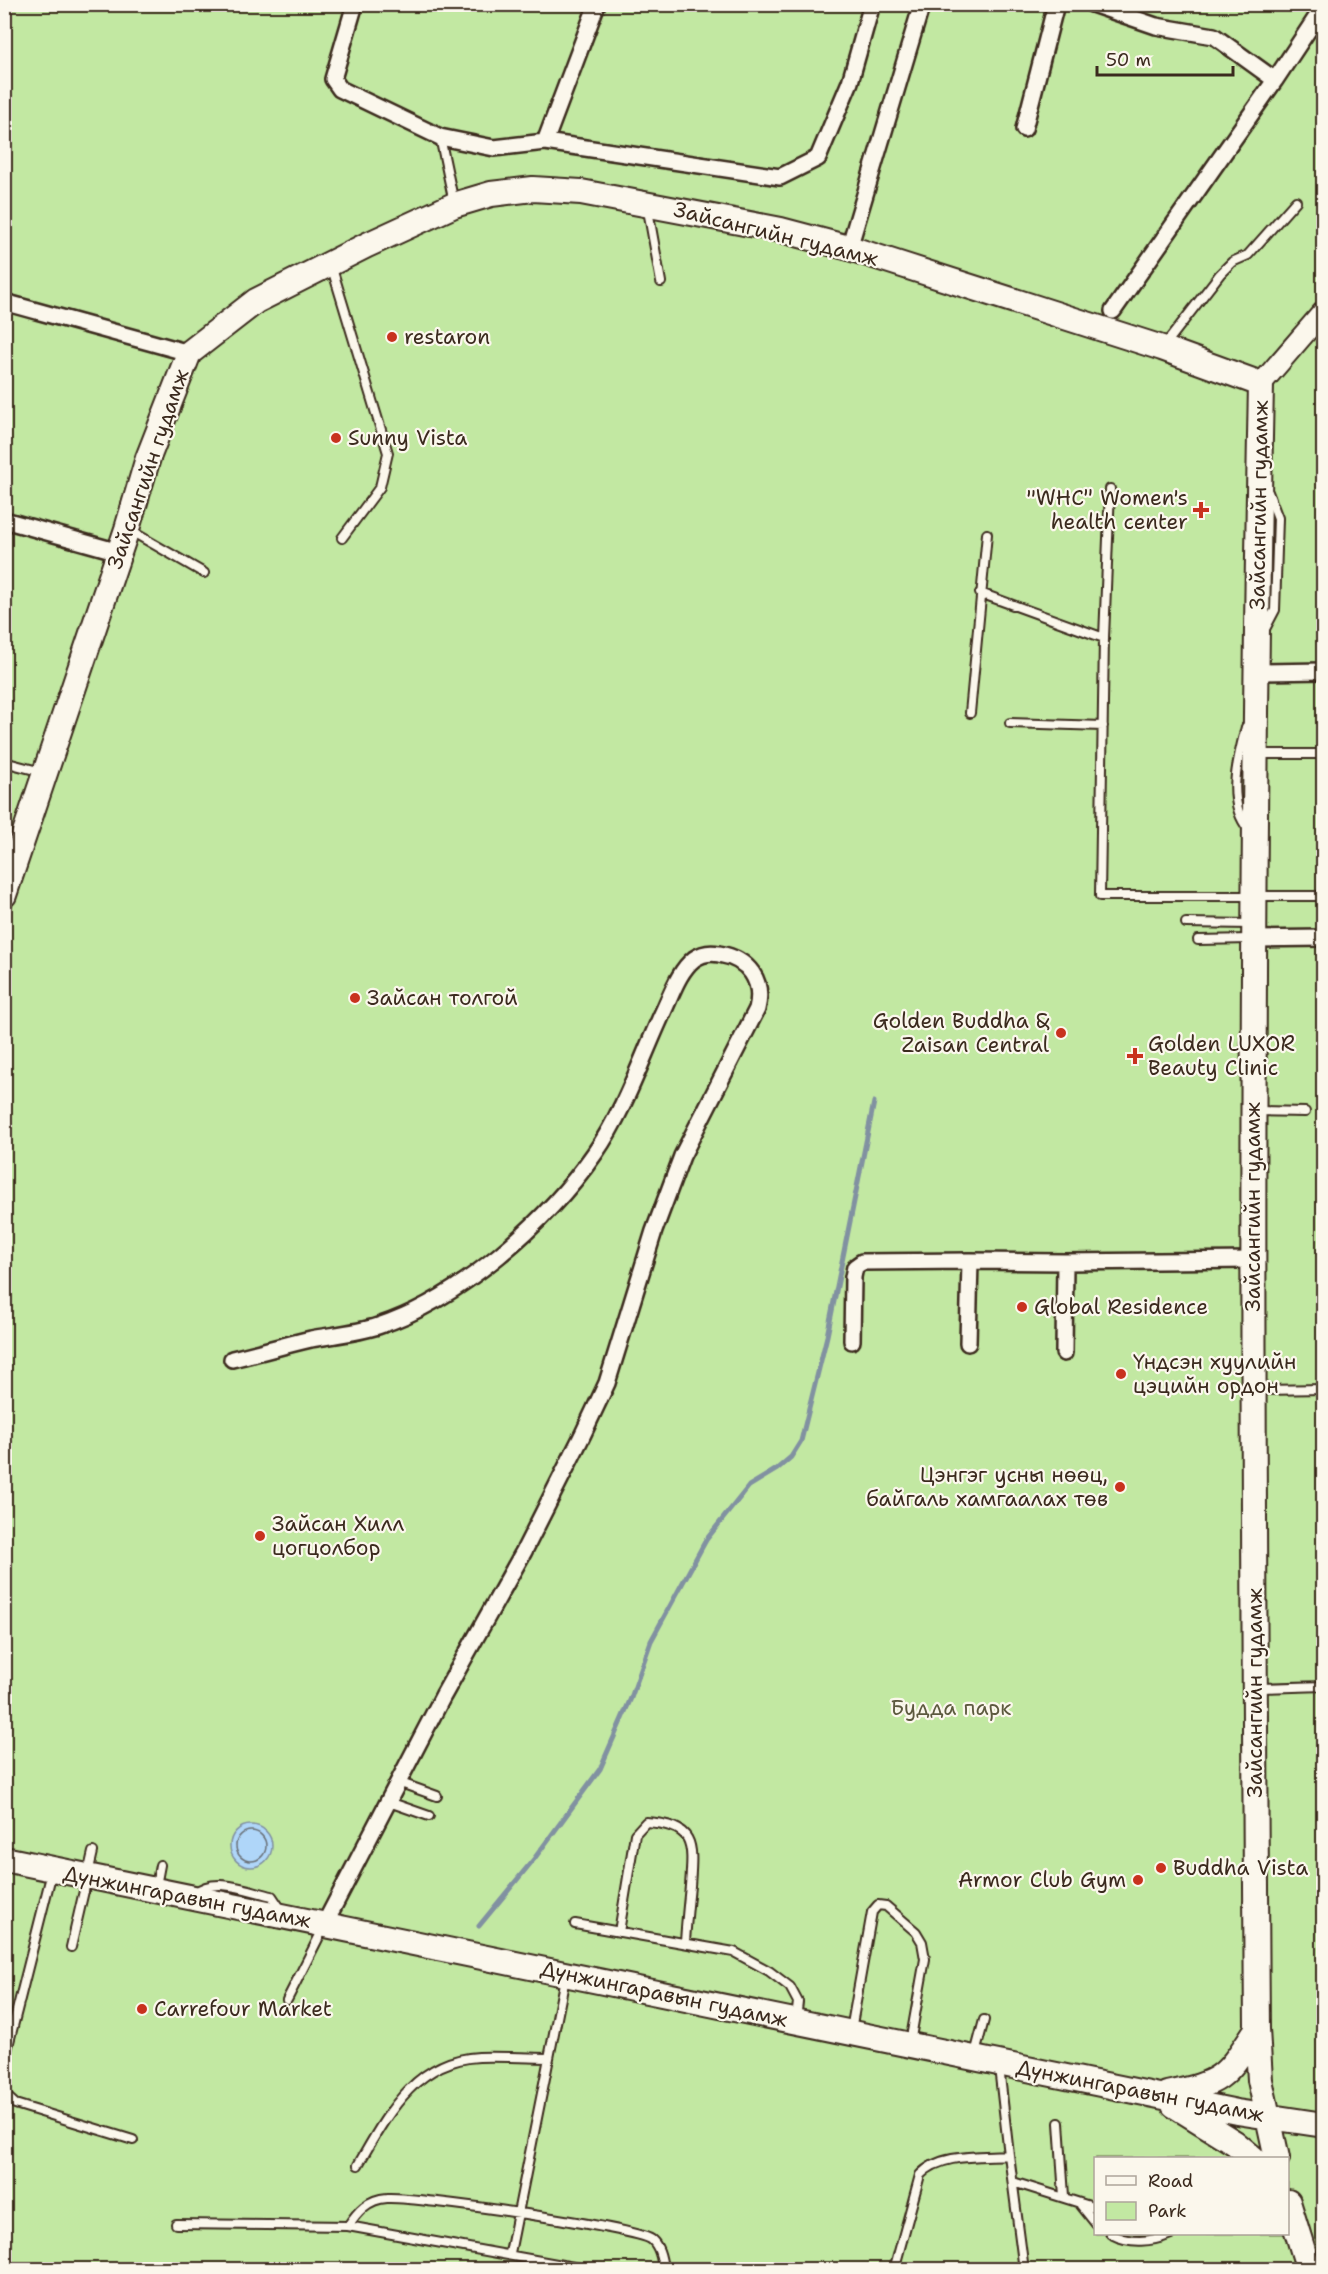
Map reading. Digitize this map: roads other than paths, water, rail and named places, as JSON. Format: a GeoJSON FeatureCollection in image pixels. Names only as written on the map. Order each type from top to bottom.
{"type":"FeatureCollection","features":[{"type":"Feature","properties":{"kind":"main road","name":"Зайсангийн гудамж"},"geometry":{"type":"LineString","coordinates":[[4,895],[127,529],[148,458],[189,353],[256,301],[454,205],[491,194],[533,189],[581,192],[781,230],[849,248],[1099,330],[1162,348],[1261,384],[1252,1111],[1257,2029],[1260,2080],[1277,2157]]}},
{"type":"Feature","properties":{"kind":"main road","name":"Дүнжингаравын гудамж"},"geometry":{"type":"LineString","coordinates":[[4,1859],[320,1922],[1159,2096],[1323,2125]]}},
{"type":"Feature","properties":{"kind":"main road"},"geometry":{"type":"LineString","coordinates":[[1159,2096],[1216,2081],[1233,2065],[1257,2029]]}},
{"type":"Feature","properties":{"kind":"main road"},"geometry":{"type":"LineString","coordinates":[[1159,2096],[1234,2143],[1252,2157]]}},
{"type":"Feature","properties":{"kind":"main road"},"geometry":{"type":"LineString","coordinates":[[1289,2208],[1309,2270]]}},
{"type":"Feature","properties":{"kind":"main road"},"geometry":{"type":"LineString","coordinates":[[1289,2235],[1294,2270]]}},
{"type":"Feature","properties":{"kind":"street"},"geometry":{"type":"LineString","coordinates":[[355,4],[333,79],[340,89],[440,137],[494,148],[545,142],[780,177],[818,158],[850,82],[872,4]]}},
{"type":"Feature","properties":{"kind":"street"},"geometry":{"type":"LineString","coordinates":[[545,142],[597,4]]}},
{"type":"Feature","properties":{"kind":"street"},"geometry":{"type":"LineString","coordinates":[[849,248],[922,4]]}},
{"type":"Feature","properties":{"kind":"street"},"geometry":{"type":"LineString","coordinates":[[1092,4],[1156,26],[1214,36],[1275,80]]}},
{"type":"Feature","properties":{"kind":"street"},"geometry":{"type":"LineString","coordinates":[[1024,129],[1051,6]]}},
{"type":"Feature","properties":{"kind":"street"},"geometry":{"type":"LineString","coordinates":[[1113,311],[1275,80],[1323,6]]}},
{"type":"Feature","properties":{"kind":"street"},"geometry":{"type":"LineString","coordinates":[[4,302],[189,353]]}},
{"type":"Feature","properties":{"kind":"street"},"geometry":{"type":"LineString","coordinates":[[1261,384],[1323,311]]}},
{"type":"Feature","properties":{"kind":"street"},"geometry":{"type":"LineString","coordinates":[[4,520],[119,552]]}},
{"type":"Feature","properties":{"kind":"street"},"geometry":{"type":"LineString","coordinates":[[1256,680],[1323,671]]}},
{"type":"Feature","properties":{"kind":"street"},"geometry":{"type":"LineString","coordinates":[[1253,931],[1323,938]]}},
{"type":"Feature","properties":{"kind":"street"},"geometry":{"type":"LineString","coordinates":[[232,1359],[376,1327],[416,1310],[470,1277],[544,1212],[578,1176],[597,1151],[617,1113],[671,994],[689,964],[702,955],[716,953],[739,961],[751,973],[759,987],[757,1009],[682,1156],[654,1231],[607,1383],[524,1551],[442,1696],[389,1802],[320,1922]]}},
{"type":"Feature","properties":{"kind":"street"},"geometry":{"type":"LineString","coordinates":[[852,1341],[853,1277],[855,1267],[862,1262],[1252,1260]]}},
{"type":"Feature","properties":{"kind":"street"},"geometry":{"type":"LineString","coordinates":[[968,1343],[970,1261]]}},
{"type":"Feature","properties":{"kind":"street"},"geometry":{"type":"LineString","coordinates":[[1064,1353],[1065,1262]]}},
{"type":"Feature","properties":{"kind":"lane"},"geometry":{"type":"LineString","coordinates":[[440,137],[454,205]]}},
{"type":"Feature","properties":{"kind":"lane"},"geometry":{"type":"LineString","coordinates":[[1162,348],[1220,274],[1232,262],[1248,255],[1296,201]]}},
{"type":"Feature","properties":{"kind":"lane"},"geometry":{"type":"LineString","coordinates":[[646,203],[661,282]]}},
{"type":"Feature","properties":{"kind":"lane"},"geometry":{"type":"LineString","coordinates":[[331,264],[388,453],[380,488],[342,538]]}},
{"type":"Feature","properties":{"kind":"lane"},"geometry":{"type":"LineString","coordinates":[[1099,330],[1113,311]]}},
{"type":"Feature","properties":{"kind":"lane"},"geometry":{"type":"LineString","coordinates":[[1110,489],[1104,638],[1100,896],[1323,896]]}},
{"type":"Feature","properties":{"kind":"lane"},"geometry":{"type":"LineString","coordinates":[[127,529],[204,573]]}},
{"type":"Feature","properties":{"kind":"lane"},"geometry":{"type":"LineString","coordinates":[[970,713],[987,534]]}},
{"type":"Feature","properties":{"kind":"lane"},"geometry":{"type":"LineString","coordinates":[[980,593],[1104,638]]}},
{"type":"Feature","properties":{"kind":"lane"},"geometry":{"type":"LineString","coordinates":[[1254,836],[1239,814],[1236,768],[1256,680]]}},
{"type":"Feature","properties":{"kind":"lane"},"geometry":{"type":"LineString","coordinates":[[1010,723],[1103,726]]}},
{"type":"Feature","properties":{"kind":"lane"},"geometry":{"type":"LineString","coordinates":[[1255,754],[1323,754]]}},
{"type":"Feature","properties":{"kind":"lane"},"geometry":{"type":"LineString","coordinates":[[4,762],[46,774]]}},
{"type":"Feature","properties":{"kind":"lane"},"geometry":{"type":"LineString","coordinates":[[1186,922],[1253,931]]}},
{"type":"Feature","properties":{"kind":"lane"},"geometry":{"type":"LineString","coordinates":[[1198,940],[1253,931]]}},
{"type":"Feature","properties":{"kind":"lane"},"geometry":{"type":"LineString","coordinates":[[1252,1111],[1305,1113]]}},
{"type":"Feature","properties":{"kind":"lane"},"geometry":{"type":"LineString","coordinates":[[1255,1389],[1323,1389]]}},
{"type":"Feature","properties":{"kind":"lane"},"geometry":{"type":"LineString","coordinates":[[1255,1688],[1323,1686]]}},
{"type":"Feature","properties":{"kind":"lane"},"geometry":{"type":"LineString","coordinates":[[398,1782],[437,1796]]}},
{"type":"Feature","properties":{"kind":"lane"},"geometry":{"type":"LineString","coordinates":[[389,1802],[429,1816]]}},
{"type":"Feature","properties":{"kind":"lane"},"geometry":{"type":"LineString","coordinates":[[619,1932],[635,1834],[646,1822],[668,1824],[684,1833],[693,1849],[685,1943]]}},
{"type":"Feature","properties":{"kind":"lane"},"geometry":{"type":"LineString","coordinates":[[71,1947],[93,1852]]}},
{"type":"Feature","properties":{"kind":"lane"},"geometry":{"type":"LineString","coordinates":[[155,1890],[160,1865]]}},
{"type":"Feature","properties":{"kind":"lane"},"geometry":{"type":"LineString","coordinates":[[4,2062],[52,1870]]}},
{"type":"Feature","properties":{"kind":"lane"},"geometry":{"type":"LineString","coordinates":[[190,1897],[194,1906],[286,1926],[320,1922],[287,2000]]}},
{"type":"Feature","properties":{"kind":"lane"},"geometry":{"type":"LineString","coordinates":[[850,2032],[872,1912],[878,1905],[886,1906],[916,1932],[922,1942],[926,1959],[910,2044]]}},
{"type":"Feature","properties":{"kind":"lane"},"geometry":{"type":"LineString","coordinates":[[575,1924],[734,1952],[769,1971],[790,1987],[798,2002],[795,2022]]}},
{"type":"Feature","properties":{"kind":"lane"},"geometry":{"type":"LineString","coordinates":[[510,2253],[566,1974]]}},
{"type":"Feature","properties":{"kind":"lane"},"geometry":{"type":"LineString","coordinates":[[974,2058],[984,2020]]}},
{"type":"Feature","properties":{"kind":"lane"},"geometry":{"type":"LineString","coordinates":[[358,2165],[402,2093],[433,2072],[453,2062],[477,2057],[548,2058]]}},
{"type":"Feature","properties":{"kind":"lane"},"geometry":{"type":"LineString","coordinates":[[999,2063],[1024,2270]]}},
{"type":"Feature","properties":{"kind":"lane"},"geometry":{"type":"LineString","coordinates":[[4,2094],[15,2104],[133,2140]]}},
{"type":"Feature","properties":{"kind":"lane"},"geometry":{"type":"LineString","coordinates":[[1059,2123],[1064,2196]]}},
{"type":"Feature","properties":{"kind":"lane"},"geometry":{"type":"LineString","coordinates":[[894,2270],[920,2175],[927,2168],[947,2160],[1009,2155]]}},
{"type":"Feature","properties":{"kind":"lane"},"geometry":{"type":"LineString","coordinates":[[1013,2182],[1064,2196],[1094,2208]]}},
{"type":"Feature","properties":{"kind":"lane"},"geometry":{"type":"LineString","coordinates":[[348,2226],[361,2207],[385,2198],[518,2213],[630,2231],[652,2239],[661,2254],[663,2270]]}},
{"type":"Feature","properties":{"kind":"lane"},"geometry":{"type":"LineString","coordinates":[[1079,2203],[1094,2223]]}},
{"type":"Feature","properties":{"kind":"lane"},"geometry":{"type":"LineString","coordinates":[[176,2224],[348,2226],[510,2253],[590,2270]]}},
{"type":"Feature","properties":{"kind":"lane"},"geometry":{"type":"LineString","coordinates":[[1113,2235],[1144,2242],[1168,2235]]}},
{"type":"Feature","properties":{"kind":"water"},"geometry":{"type":"Polygon","coordinates":[[[251,1825],[259,1826],[266,1831],[271,1838],[271,1854],[266,1861],[259,1866],[251,1867],[243,1866],[236,1861],[231,1854],[230,1846],[231,1838],[236,1831],[243,1826],[251,1825]]]}},
{"type":"Feature","properties":{"kind":"waterway"},"geometry":{"type":"LineString","coordinates":[[479,1926],[534,1859],[600,1769],[631,1698],[651,1641],[706,1540],[749,1486],[777,1469],[791,1457],[801,1441],[827,1336],[874,1102]]}},
{"type":"Feature","properties":{"kind":"place","name":"restaron"},"geometry":{"type":"Point","coordinates":[392,337]}},
{"type":"Feature","properties":{"kind":"place","name":"Sunny Vista"},"geometry":{"type":"Point","coordinates":[336,438]}},
{"type":"Feature","properties":{"kind":"place","name":"\"WHC\" Women's health center"},"geometry":{"type":"Point","coordinates":[1201,510]}},
{"type":"Feature","properties":{"kind":"place","name":"Зайсан толгой"},"geometry":{"type":"Point","coordinates":[355,998]}},
{"type":"Feature","properties":{"kind":"place","name":"Golden Buddha & Zaisan Central"},"geometry":{"type":"Point","coordinates":[1061,1033]}},
{"type":"Feature","properties":{"kind":"place","name":"Golden LUXOR Beauty Clinic"},"geometry":{"type":"Point","coordinates":[1135,1056]}},
{"type":"Feature","properties":{"kind":"place","name":"Global Residence"},"geometry":{"type":"Point","coordinates":[1022,1307]}},
{"type":"Feature","properties":{"kind":"place","name":"Үндсэн хуулийн цэцийн ордон"},"geometry":{"type":"Point","coordinates":[1121,1374]}},
{"type":"Feature","properties":{"kind":"place","name":"Цэнгэг усны нөөц, байгаль хамгаалах төв"},"geometry":{"type":"Point","coordinates":[1120,1487]}},
{"type":"Feature","properties":{"kind":"place","name":"Зайсан Хилл цогцолбор"},"geometry":{"type":"Point","coordinates":[260,1536]}},
{"type":"Feature","properties":{"kind":"place","name":"Buddha Vista"},"geometry":{"type":"Point","coordinates":[1161,1868]}},
{"type":"Feature","properties":{"kind":"place","name":"Armor Club Gym"},"geometry":{"type":"Point","coordinates":[1138,1880]}},
{"type":"Feature","properties":{"kind":"place","name":"Carrefour Market"},"geometry":{"type":"Point","coordinates":[142,2009]}},
{"type":"Feature","properties":{"kind":"park label","name":"Будда парк"},"geometry":{"type":"Point","coordinates":[951,1708]}}]}
